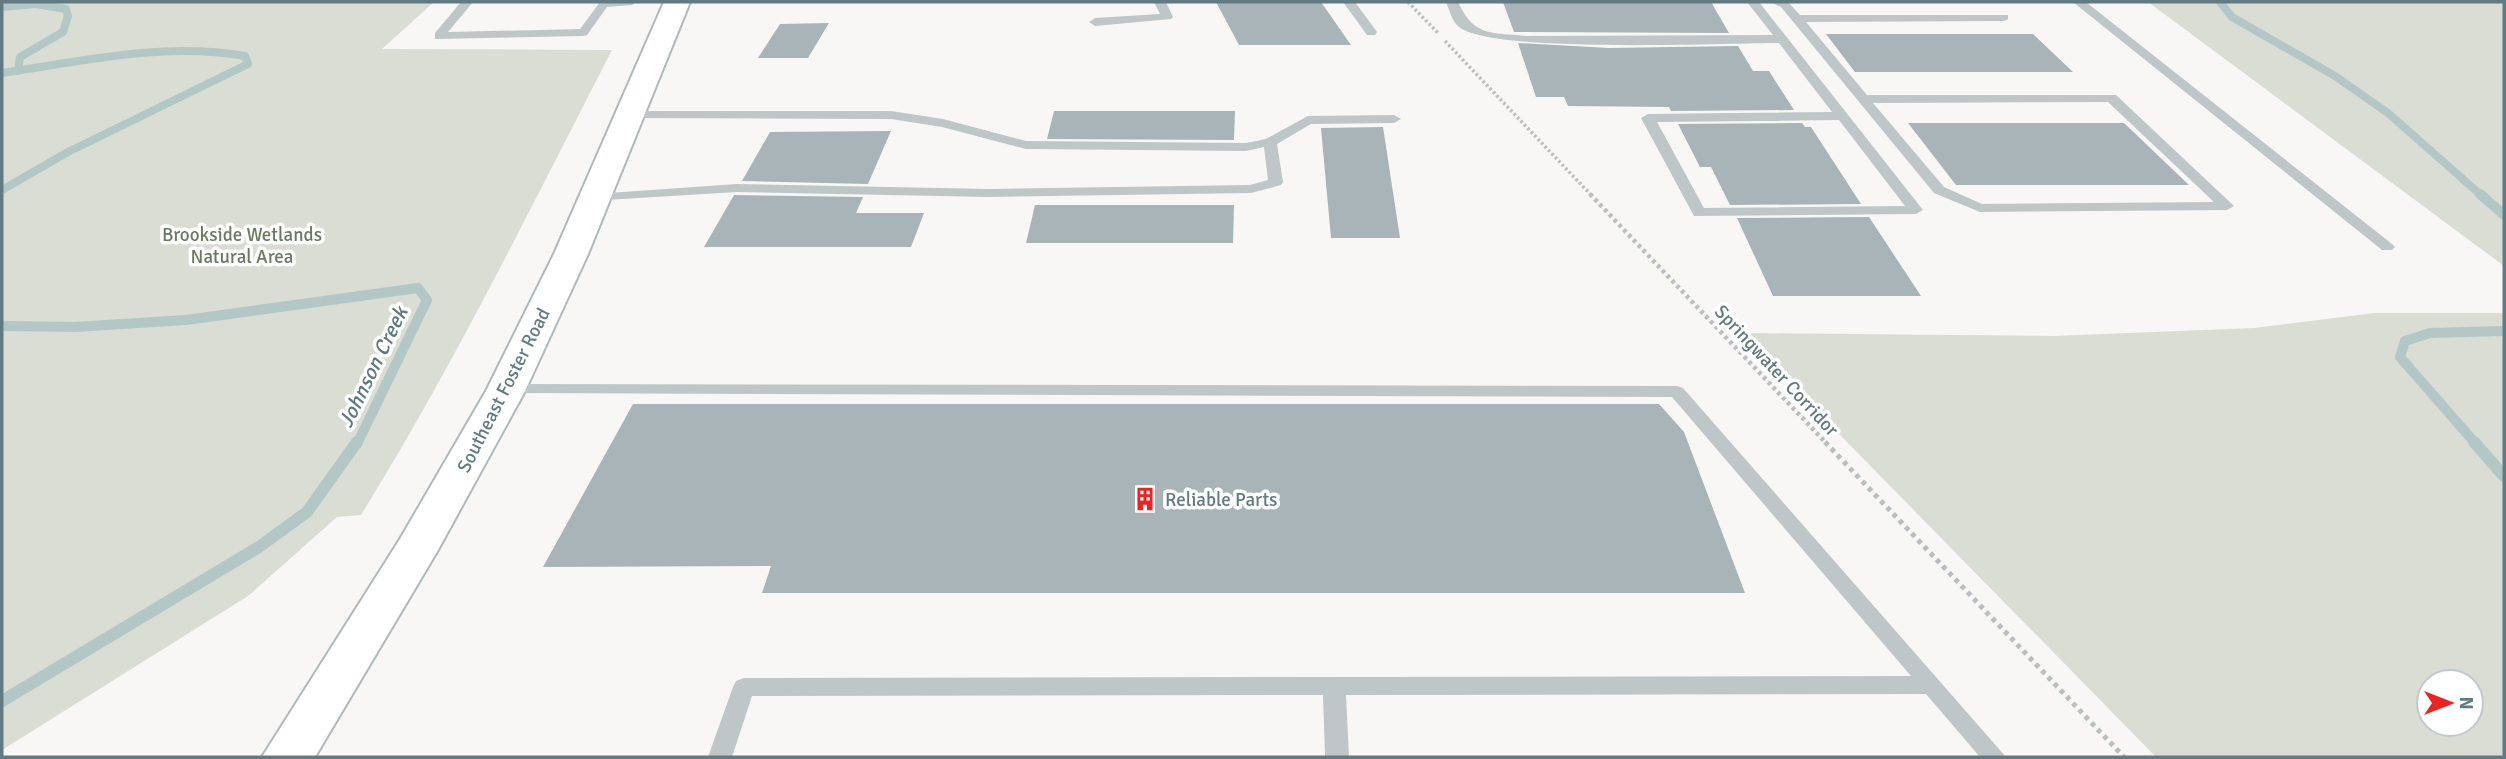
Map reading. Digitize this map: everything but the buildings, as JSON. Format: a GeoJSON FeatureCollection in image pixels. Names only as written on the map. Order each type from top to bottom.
{"type":"FeatureCollection","features":[{"type":"Feature","properties":{"kind":"main road","name":"Southeast Foster Road"},"geometry":{"type":"LineString","coordinates":[[288,757],[428,529],[506,389],[562,274],[677,2]]}},
{"type":"Feature","properties":{"kind":"lane"},"geometry":{"type":"LineString","coordinates":[[467,2],[439,36],[583,32],[605,3],[632,2]]}},
{"type":"Feature","properties":{"kind":"lane"},"geometry":{"type":"LineString","coordinates":[[1095,22],[1167,17],[1160,2]]}},
{"type":"Feature","properties":{"kind":"lane"},"geometry":{"type":"LineString","coordinates":[[1349,2],[1371,32]]}},
{"type":"Feature","properties":{"kind":"lane"},"geometry":{"type":"LineString","coordinates":[[1452,2],[1462,24],[1484,35],[1526,40],[1783,39]]}},
{"type":"Feature","properties":{"kind":"lane"},"geometry":{"type":"LineString","coordinates":[[1753,2],[1783,39],[1843,116],[1916,210],[1699,213],[1648,118],[1843,116]]}},
{"type":"Feature","properties":{"kind":"lane"},"geometry":{"type":"LineString","coordinates":[[1776,2],[1785,5],[1939,190],[1980,208],[2227,206],[2111,99],[1864,99]]}},
{"type":"Feature","properties":{"kind":"lane"},"geometry":{"type":"LineString","coordinates":[[2079,2],[2387,247]]}},
{"type":"Feature","properties":{"kind":"lane"},"geometry":{"type":"LineString","coordinates":[[1797,19],[2004,17]]}},
{"type":"Feature","properties":{"kind":"lane"},"geometry":{"type":"LineString","coordinates":[[629,115],[891,115],[943,123],[1026,145],[1060,147],[1246,148],[1270,142],[1308,120],[1394,120]]}},
{"type":"Feature","properties":{"kind":"lane"},"geometry":{"type":"LineString","coordinates":[[594,198],[737,188],[989,193],[1251,189],[1276,182],[1270,142]]}},
{"type":"Feature","properties":{"kind":"lane"},"geometry":{"type":"LineString","coordinates":[[506,389],[1676,392],[1994,757]]}},
{"type":"Feature","properties":{"kind":"lane"},"geometry":{"type":"LineString","coordinates":[[1334,685],[1337,757]]}},
{"type":"Feature","properties":{"kind":"lane"},"geometry":{"type":"LineString","coordinates":[[720,757],[744,687],[1932,685]]}},
{"type":"Feature","properties":{"kind":"path","name":"Springwater Corridor"},"geometry":{"type":"LineString","coordinates":[[1408,2],[2124,757]]}},
{"type":"Feature","properties":{"kind":"green space","name":"Brookside Wetlands Natural Area"},"geometry":{"type":"Polygon","coordinates":[[[2,2],[434,2],[382,49],[612,50],[460,343],[361,515],[337,517],[248,596],[2,750],[2,2]]]}},
{"type":"Feature","properties":{"kind":"green space"},"geometry":{"type":"Polygon","coordinates":[[[2148,2],[2504,2],[2504,266],[2148,2]]]}},
{"type":"Feature","properties":{"kind":"green space"},"geometry":{"type":"Polygon","coordinates":[[[2375,313],[2504,313],[2504,757],[2156,757],[1740,333],[2053,336],[2254,328],[2375,313]]]}},
{"type":"Feature","properties":{"kind":"waterway"},"geometry":{"type":"LineString","coordinates":[[2220,2],[2232,17],[2335,76],[2388,113],[2482,196]]}},
{"type":"Feature","properties":{"kind":"waterway","name":"Johnson Creek"},"geometry":{"type":"LineString","coordinates":[[2,7],[36,4],[66,9],[68,16],[63,32],[20,57],[18,71]]}},
{"type":"Feature","properties":{"kind":"waterway","name":"Johnson Creek"},"geometry":{"type":"LineString","coordinates":[[2,190],[68,152],[248,64],[245,56],[184,51],[123,55],[18,71]]}},
{"type":"Feature","properties":{"kind":"waterway","name":"Johnson Creek"},"geometry":{"type":"LineString","coordinates":[[2,73],[18,71]]}},
{"type":"Feature","properties":{"kind":"waterway"},"geometry":{"type":"LineString","coordinates":[[2480,194],[2504,215]]}},
{"type":"Feature","properties":{"kind":"waterway","name":"Johnson Creek"},"geometry":{"type":"LineString","coordinates":[[2,326],[75,327],[186,320],[418,288],[427,300],[357,444]]}},
{"type":"Feature","properties":{"kind":"waterway"},"geometry":{"type":"LineString","coordinates":[[2476,444],[2400,357],[2405,341],[2430,333],[2504,331]]}},
{"type":"Feature","properties":{"kind":"waterway","name":"Johnson Creek"},"geometry":{"type":"LineString","coordinates":[[2,701],[259,547],[307,512],[357,442]]}},
{"type":"Feature","properties":{"kind":"waterway"},"geometry":{"type":"LineString","coordinates":[[2474,442],[2504,476]]}},
{"type":"Feature","properties":{"kind":"place","name":"Reliable Parts"},"geometry":{"type":"Point","coordinates":[1145,499]}}]}
